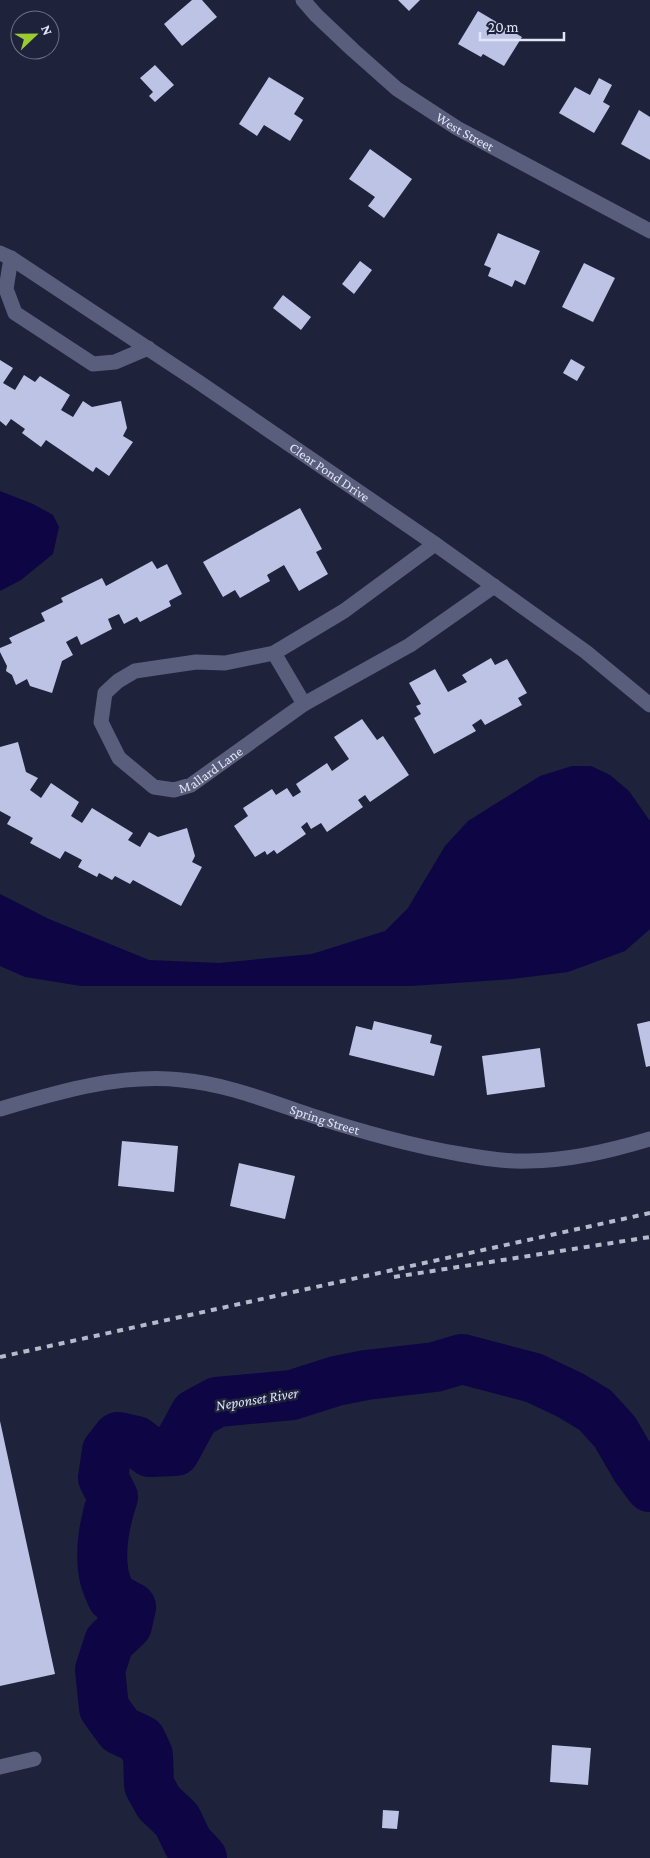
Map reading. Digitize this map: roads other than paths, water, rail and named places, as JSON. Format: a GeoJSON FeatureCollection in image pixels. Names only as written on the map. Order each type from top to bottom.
{"type":"FeatureCollection","features":[{"type":"Feature","properties":{"kind":"street","name":"West Street"},"geometry":{"type":"LineString","coordinates":[[303,0],[346,44],[397,89],[457,128],[650,231]]}},
{"type":"Feature","properties":{"kind":"street","name":"Clear Pond Drive"},"geometry":{"type":"LineString","coordinates":[[5,256],[148,348],[435,544],[586,652],[650,706]]}},
{"type":"Feature","properties":{"kind":"street"},"geometry":{"type":"LineString","coordinates":[[5,256],[6,289],[15,313],[93,364],[115,362],[148,348]]}},
{"type":"Feature","properties":{"kind":"street","name":"Mallard Lane"},"geometry":{"type":"LineString","coordinates":[[435,544],[344,611],[274,653],[225,663],[196,662],[135,672],[118,681],[106,693],[101,722],[119,758],[154,787],[174,790],[192,785],[304,704],[410,646],[494,586]]}},
{"type":"Feature","properties":{"kind":"street"},"geometry":{"type":"LineString","coordinates":[[274,653],[304,704]]}},
{"type":"Feature","properties":{"kind":"street","name":"Spring Street"},"geometry":{"type":"LineString","coordinates":[[0,1109],[88,1087],[132,1080],[181,1079],[216,1085],[384,1139],[487,1159],[526,1162],[570,1158],[650,1139]]}},
{"type":"Feature","properties":{"kind":"street"},"geometry":{"type":"LineString","coordinates":[[0,1766],[34,1759]]}},
{"type":"Feature","properties":{"kind":"waterway","name":"Neponset River"},"geometry":{"type":"LineString","coordinates":[[202,1858],[188,1843],[177,1820],[159,1803],[149,1785],[148,1755],[141,1740],[120,1730],[104,1708],[100,1670],[109,1642],[127,1625],[131,1607],[112,1597],[105,1580],[102,1556],[104,1536],[113,1497],[103,1478],[107,1451],[118,1437],[136,1441],[150,1452],[175,1451],[195,1414],[217,1402],[292,1395],[336,1381],[366,1375],[435,1367],[462,1359],[534,1378],[570,1395],[595,1410],[615,1432],[636,1468],[650,1487]]}},
{"type":"Feature","properties":{"kind":"railway"},"geometry":{"type":"LineString","coordinates":[[0,1357],[650,1213]]}},
{"type":"Feature","properties":{"kind":"railway"},"geometry":{"type":"LineString","coordinates":[[394,1277],[650,1237]]}}]}
